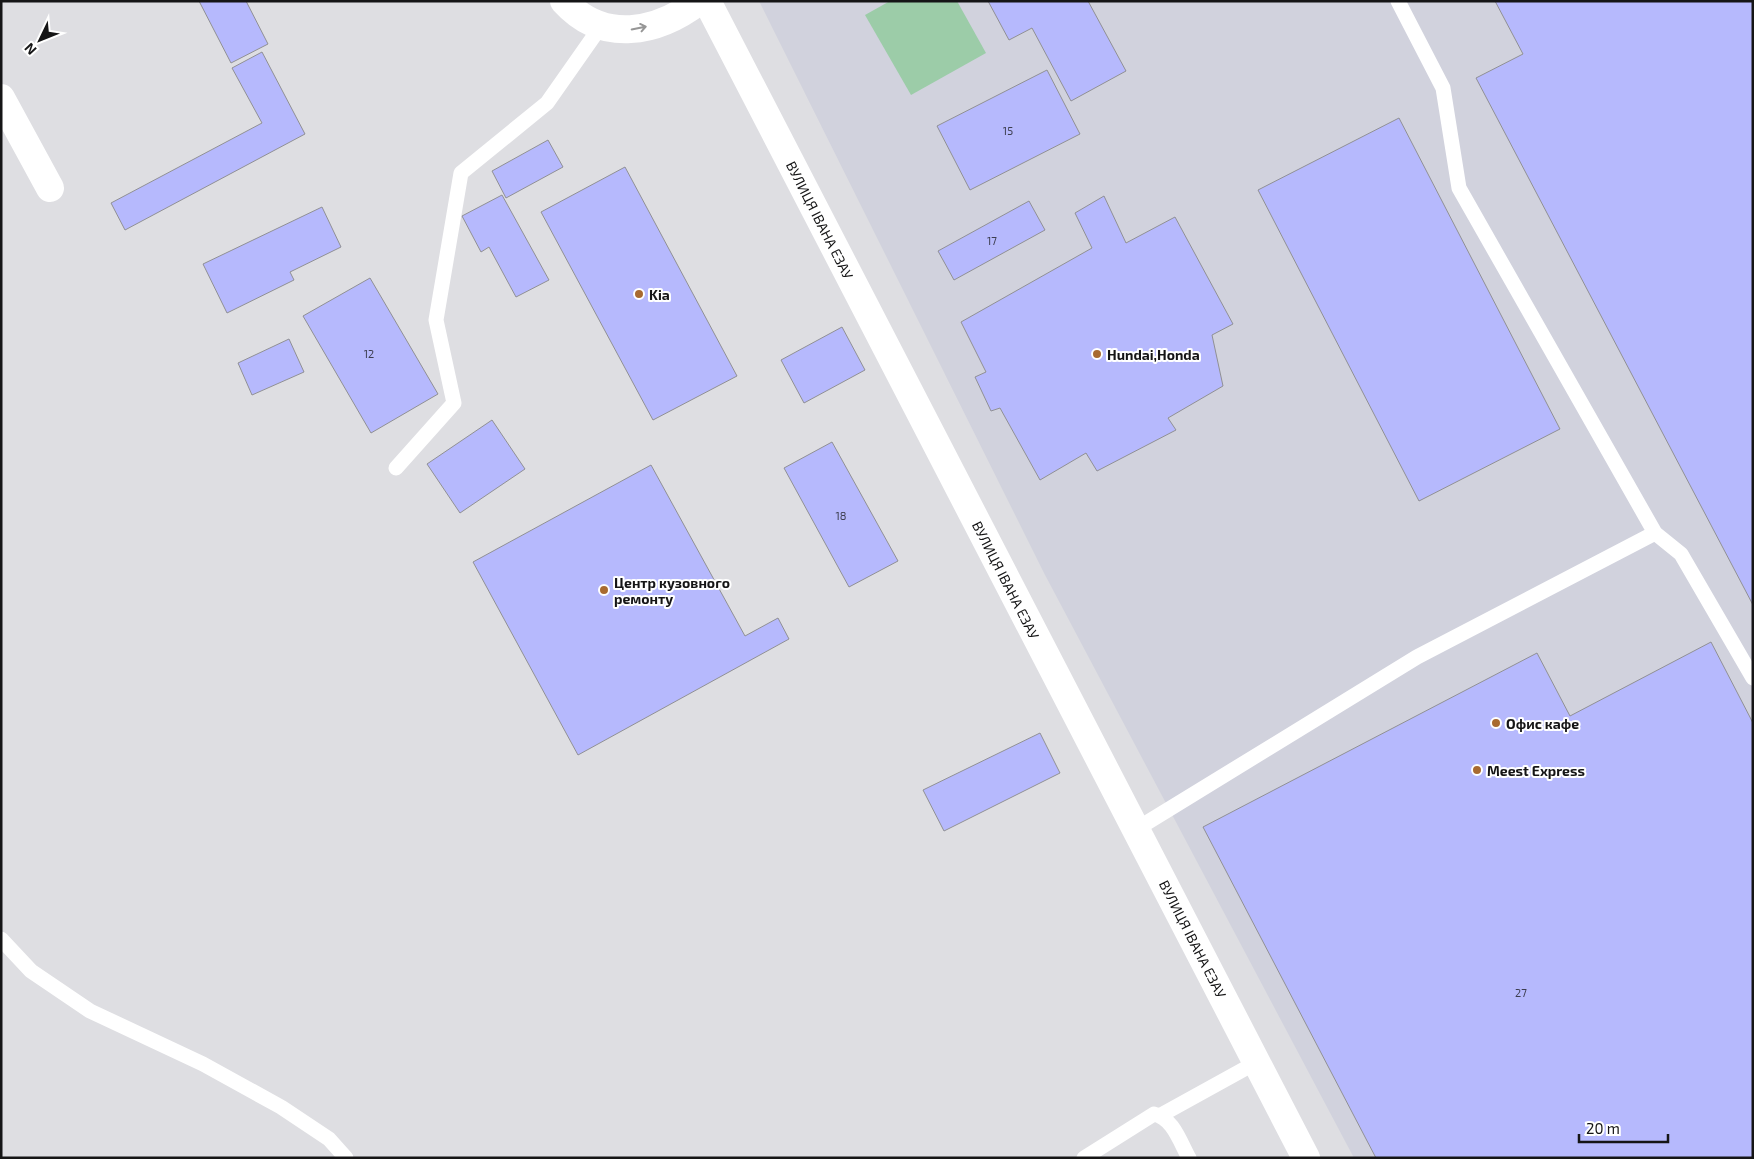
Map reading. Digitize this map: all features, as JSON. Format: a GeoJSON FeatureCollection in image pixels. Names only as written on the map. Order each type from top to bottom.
{"type":"FeatureCollection","features":[{"type":"Feature","properties":{"kind":"street"},"geometry":{"type":"LineString","coordinates":[[564,1],[581,16],[601,26],[622,30],[640,29],[661,22],[688,10],[699,1]]}},
{"type":"Feature","properties":{"kind":"street","name":"ВУЛИЦЯ ІВАНА ЕЗАУ"},"geometry":{"type":"LineString","coordinates":[[707,1],[1306,1158]]}},
{"type":"Feature","properties":{"kind":"street"},"geometry":{"type":"LineString","coordinates":[[1,98],[50,188]]}},
{"type":"Feature","properties":{"kind":"lane"},"geometry":{"type":"LineString","coordinates":[[1398,1],[1443,88],[1459,188],[1656,533],[1681,554],[1753,678]]}},
{"type":"Feature","properties":{"kind":"lane"},"geometry":{"type":"LineString","coordinates":[[396,468],[454,403],[436,320],[461,173],[547,103],[601,26]]}},
{"type":"Feature","properties":{"kind":"lane"},"geometry":{"type":"LineString","coordinates":[[1135,830],[1418,657],[1656,533]]}},
{"type":"Feature","properties":{"kind":"lane"},"geometry":{"type":"LineString","coordinates":[[1,939],[31,971],[90,1010],[202,1064],[281,1107],[329,1139],[346,1158]]}},
{"type":"Feature","properties":{"kind":"lane"},"geometry":{"type":"LineString","coordinates":[[1161,1115],[1257,1062]]}},
{"type":"Feature","properties":{"kind":"lane"},"geometry":{"type":"LineString","coordinates":[[1084,1158],[1154,1114],[1161,1115],[1169,1122],[1189,1158]]}},
{"type":"Feature","properties":{"kind":"shaded area"},"geometry":{"type":"Polygon","coordinates":[[[759,1],[1753,1],[1753,1158],[1354,1158],[1044,573],[759,1]]]}},
{"type":"Feature","properties":{"kind":"green space"},"geometry":{"type":"Polygon","coordinates":[[[890,1],[957,1],[986,53],[911,95],[865,15],[890,1]]]}},
{"type":"Feature","properties":{"kind":"building"},"geometry":{"type":"Polygon","coordinates":[[[199,1],[246,1],[268,44],[231,63],[199,1]]]}},
{"type":"Feature","properties":{"kind":"building"},"geometry":{"type":"Polygon","coordinates":[[[988,1],[1088,1],[1126,71],[1071,101],[1032,28],[1009,40],[988,1]]]}},
{"type":"Feature","properties":{"kind":"building"},"geometry":{"type":"Polygon","coordinates":[[[1495,1],[1753,1],[1753,605],[1476,78],[1523,54],[1495,1]]]}},
{"type":"Feature","properties":{"kind":"building"},"geometry":{"type":"Polygon","coordinates":[[[262,52],[305,134],[125,230],[111,203],[262,123],[232,68],[262,52]]]}},
{"type":"Feature","properties":{"kind":"building"},"geometry":{"type":"Polygon","coordinates":[[[1047,70],[1080,134],[970,190],[937,126],[1047,70]]]}},
{"type":"Feature","properties":{"kind":"building"},"geometry":{"type":"Polygon","coordinates":[[[1399,118],[1560,429],[1419,501],[1258,190],[1399,118]]]}},
{"type":"Feature","properties":{"kind":"building"},"geometry":{"type":"Polygon","coordinates":[[[548,140],[563,167],[506,198],[492,171],[548,140]]]}},
{"type":"Feature","properties":{"kind":"building","name":"Kia"},"geometry":{"type":"Polygon","coordinates":[[[625,167],[737,376],[653,420],[541,212],[625,167]]]}},
{"type":"Feature","properties":{"kind":"building"},"geometry":{"type":"Polygon","coordinates":[[[502,195],[549,280],[516,297],[489,247],[481,252],[462,216],[502,195]]]}},
{"type":"Feature","properties":{"kind":"building","name":"Hundai,Honda"},"geometry":{"type":"Polygon","coordinates":[[[1104,196],[1126,243],[1175,217],[1233,324],[1212,335],[1223,386],[1168,418],[1176,430],[1097,471],[1086,453],[1040,480],[1000,408],[991,411],[975,377],[986,372],[961,322],[1092,248],[1075,213],[1104,196]]]}},
{"type":"Feature","properties":{"kind":"building"},"geometry":{"type":"Polygon","coordinates":[[[1029,201],[1045,230],[954,280],[938,251],[1029,201]]]}},
{"type":"Feature","properties":{"kind":"building"},"geometry":{"type":"Polygon","coordinates":[[[322,207],[341,247],[290,272],[294,280],[227,313],[203,264],[322,207]]]}},
{"type":"Feature","properties":{"kind":"building"},"geometry":{"type":"Polygon","coordinates":[[[370,278],[438,394],[371,433],[303,316],[370,278]]]}},
{"type":"Feature","properties":{"kind":"building"},"geometry":{"type":"Polygon","coordinates":[[[842,327],[865,370],[804,403],[781,360],[842,327]]]}},
{"type":"Feature","properties":{"kind":"building"},"geometry":{"type":"Polygon","coordinates":[[[289,339],[304,372],[252,395],[238,363],[289,339]]]}},
{"type":"Feature","properties":{"kind":"building"},"geometry":{"type":"Polygon","coordinates":[[[492,420],[525,469],[460,513],[427,464],[492,420]]]}},
{"type":"Feature","properties":{"kind":"building"},"geometry":{"type":"Polygon","coordinates":[[[832,442],[898,561],[849,587],[784,468],[832,442]]]}},
{"type":"Feature","properties":{"kind":"building","name":"Центр кузовного ремонту"},"geometry":{"type":"Polygon","coordinates":[[[651,465],[745,636],[778,618],[789,639],[578,755],[473,562],[651,465]]]}},
{"type":"Feature","properties":{"kind":"building"},"geometry":{"type":"Polygon","coordinates":[[[1711,642],[1753,723],[1753,1158],[1376,1158],[1203,827],[1537,653],[1570,716],[1711,642]]]}},
{"type":"Feature","properties":{"kind":"building"},"geometry":{"type":"Polygon","coordinates":[[[1040,733],[1060,773],[944,831],[923,790],[1040,733]]]}},
{"type":"Feature","properties":{"kind":"place","name":"Kia"},"geometry":{"type":"Point","coordinates":[639,294]}},
{"type":"Feature","properties":{"kind":"place","name":"Hundai,Honda"},"geometry":{"type":"Point","coordinates":[1097,354]}},
{"type":"Feature","properties":{"kind":"place","name":"Центр кузовного ремонту"},"geometry":{"type":"Point","coordinates":[604,590]}},
{"type":"Feature","properties":{"kind":"place","name":"Офис кафе"},"geometry":{"type":"Point","coordinates":[1496,723]}},
{"type":"Feature","properties":{"kind":"place","name":"Meest Express"},"geometry":{"type":"Point","coordinates":[1477,770]}}]}
